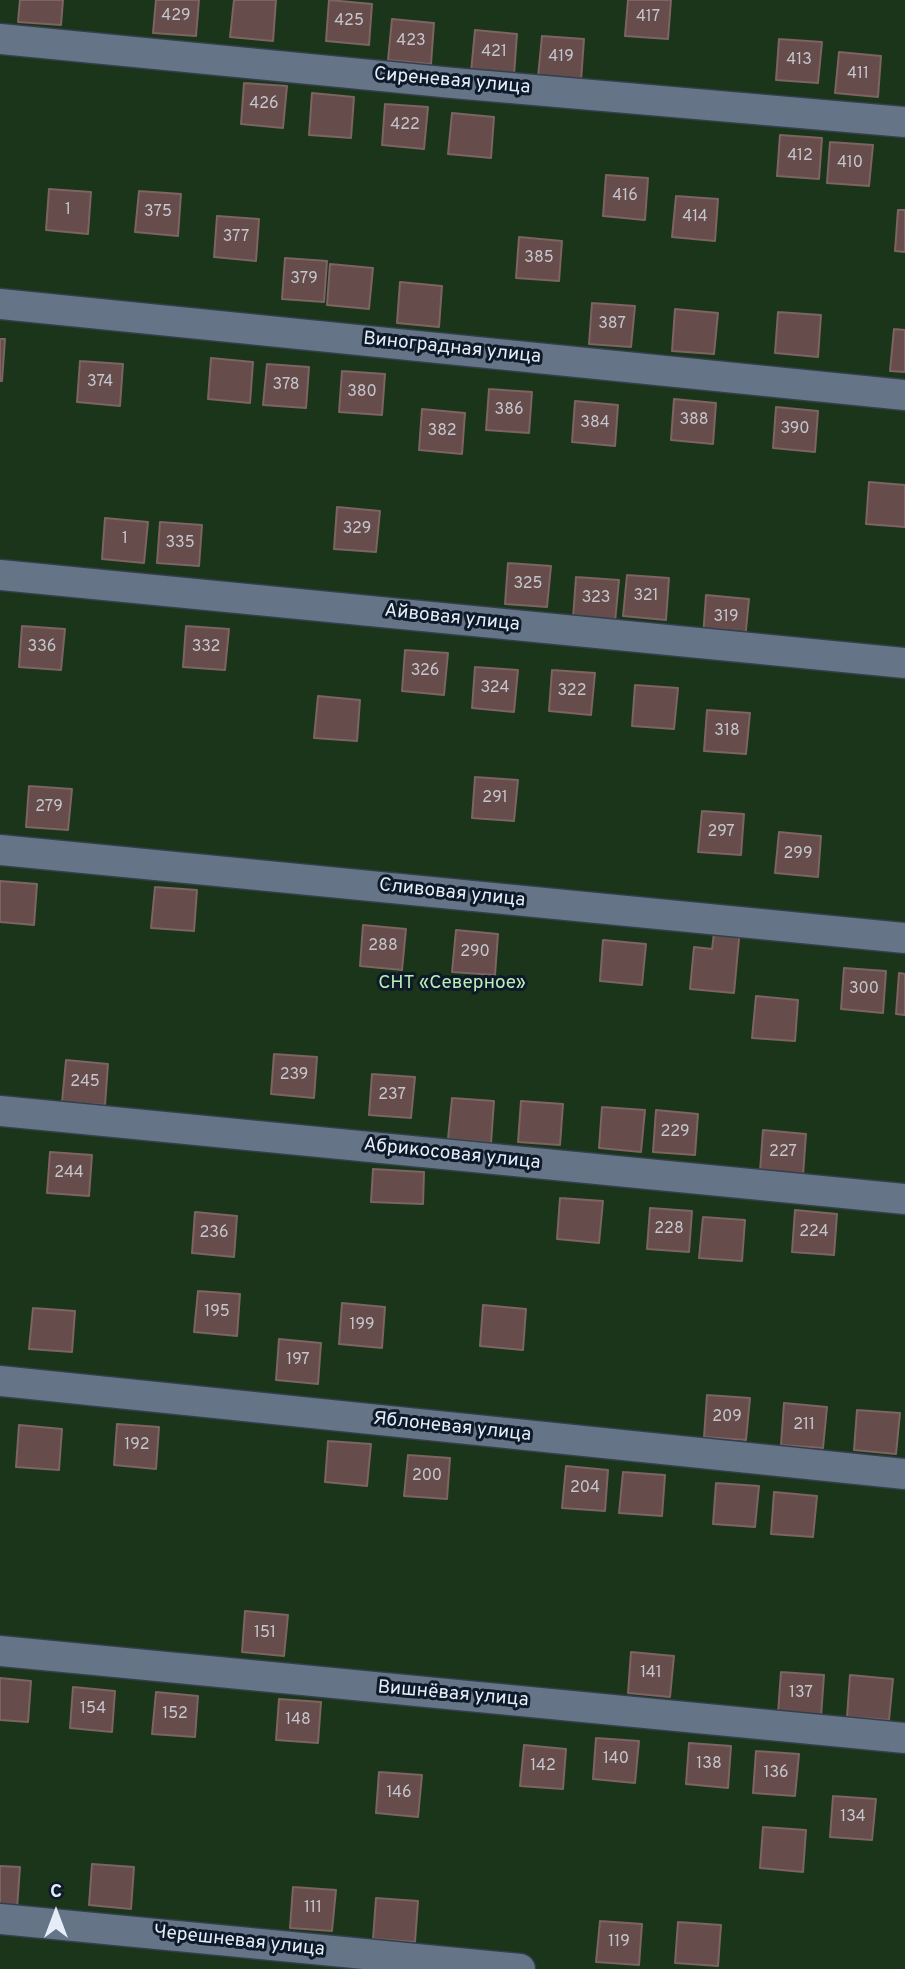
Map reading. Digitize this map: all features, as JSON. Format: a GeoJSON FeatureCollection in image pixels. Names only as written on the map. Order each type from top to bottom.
{"type":"FeatureCollection","features":[{"type":"Feature","properties":{"kind":"street","name":"Сиреневая улица"},"geometry":{"type":"LineString","coordinates":[[0,39],[453,83],[905,122]]}},
{"type":"Feature","properties":{"kind":"street","name":"Виноградная улица"},"geometry":{"type":"LineString","coordinates":[[0,304],[905,395]]}},
{"type":"Feature","properties":{"kind":"street","name":"Айвовая улица"},"geometry":{"type":"LineString","coordinates":[[0,575],[905,663]]}},
{"type":"Feature","properties":{"kind":"street","name":"Сливовая улица"},"geometry":{"type":"LineString","coordinates":[[0,850],[905,938]]}},
{"type":"Feature","properties":{"kind":"street","name":"Абрикосовая улица"},"geometry":{"type":"LineString","coordinates":[[0,1111],[905,1199]]}},
{"type":"Feature","properties":{"kind":"street","name":"Яблоневая улица"},"geometry":{"type":"LineString","coordinates":[[0,1381],[905,1474]]}},
{"type":"Feature","properties":{"kind":"street","name":"Вишнёвая улица"},"geometry":{"type":"LineString","coordinates":[[0,1651],[905,1738]]}},
{"type":"Feature","properties":{"kind":"street","name":"Черешневая улица"},"geometry":{"type":"LineString","coordinates":[[0,1919],[520,1969]]}},
{"type":"Feature","properties":{"kind":"green space","name":"СНТ «Северное»"},"geometry":{"type":"Polygon","coordinates":[[[0,0],[905,0],[905,1969],[0,1969],[0,0]]]}},
{"type":"Feature","properties":{"kind":"building"},"geometry":{"type":"Polygon","coordinates":[[[20,0],[63,0],[61,25],[18,22],[20,0]]]}},
{"type":"Feature","properties":{"kind":"building"},"geometry":{"type":"Polygon","coordinates":[[[156,0],[199,0],[196,36],[153,33],[156,0]]]}},
{"type":"Feature","properties":{"kind":"building"},"geometry":{"type":"Polygon","coordinates":[[[234,0],[276,0],[273,41],[230,37],[234,0]]]}},
{"type":"Feature","properties":{"kind":"building"},"geometry":{"type":"Polygon","coordinates":[[[329,0],[372,4],[369,45],[326,41],[329,0]]]}},
{"type":"Feature","properties":{"kind":"building"},"geometry":{"type":"Polygon","coordinates":[[[628,0],[671,0],[668,39],[625,36],[628,0]]]}},
{"type":"Feature","properties":{"kind":"building"},"geometry":{"type":"Polygon","coordinates":[[[392,19],[434,23],[431,64],[388,60],[392,19]]]}},
{"type":"Feature","properties":{"kind":"building"},"geometry":{"type":"Polygon","coordinates":[[[475,30],[517,34],[514,75],[471,72],[475,30]]]}},
{"type":"Feature","properties":{"kind":"building"},"geometry":{"type":"Polygon","coordinates":[[[542,36],[584,39],[581,81],[538,77],[542,36]]]}},
{"type":"Feature","properties":{"kind":"building"},"geometry":{"type":"Polygon","coordinates":[[[779,39],[822,42],[818,83],[776,80],[779,39]]]}},
{"type":"Feature","properties":{"kind":"building"},"geometry":{"type":"Polygon","coordinates":[[[839,52],[881,56],[878,97],[835,93],[839,52]]]}},
{"type":"Feature","properties":{"kind":"building"},"geometry":{"type":"Polygon","coordinates":[[[244,83],[287,86],[283,128],[241,124],[244,83]]]}},
{"type":"Feature","properties":{"kind":"building"},"geometry":{"type":"Polygon","coordinates":[[[312,93],[354,97],[351,138],[309,135],[312,93]]]}},
{"type":"Feature","properties":{"kind":"building"},"geometry":{"type":"Polygon","coordinates":[[[385,104],[428,107],[424,149],[382,145],[385,104]]]}},
{"type":"Feature","properties":{"kind":"building"},"geometry":{"type":"Polygon","coordinates":[[[452,113],[494,117],[491,158],[448,154],[452,113]]]}},
{"type":"Feature","properties":{"kind":"building"},"geometry":{"type":"Polygon","coordinates":[[[780,135],[822,138],[819,179],[777,176],[780,135]]]}},
{"type":"Feature","properties":{"kind":"building"},"geometry":{"type":"Polygon","coordinates":[[[830,142],[873,145],[869,186],[827,183],[830,142]]]}},
{"type":"Feature","properties":{"kind":"building"},"geometry":{"type":"Polygon","coordinates":[[[606,175],[648,178],[645,220],[603,216],[606,175]]]}},
{"type":"Feature","properties":{"kind":"building"},"geometry":{"type":"Polygon","coordinates":[[[49,189],[91,192],[88,234],[46,230],[49,189]]]}},
{"type":"Feature","properties":{"kind":"building"},"geometry":{"type":"Polygon","coordinates":[[[139,191],[181,194],[178,236],[135,232],[139,191]]]}},
{"type":"Feature","properties":{"kind":"building"},"geometry":{"type":"Polygon","coordinates":[[[676,196],[718,199],[715,241],[672,237],[676,196]]]}},
{"type":"Feature","properties":{"kind":"building"},"geometry":{"type":"Polygon","coordinates":[[[898,210],[905,210],[905,252],[895,251],[898,210]]]}},
{"type":"Feature","properties":{"kind":"building"},"geometry":{"type":"Polygon","coordinates":[[[217,216],[259,219],[256,261],[214,257],[217,216]]]}},
{"type":"Feature","properties":{"kind":"building"},"geometry":{"type":"Polygon","coordinates":[[[519,237],[562,241],[559,281],[516,278],[519,237]]]}},
{"type":"Feature","properties":{"kind":"building"},"geometry":{"type":"Polygon","coordinates":[[[285,258],[327,261],[324,302],[282,299],[285,258]]]}},
{"type":"Feature","properties":{"kind":"building"},"geometry":{"type":"Polygon","coordinates":[[[330,264],[373,268],[369,309],[327,305],[330,264]]]}},
{"type":"Feature","properties":{"kind":"building"},"geometry":{"type":"Polygon","coordinates":[[[400,282],[442,286],[439,327],[397,323],[400,282]]]}},
{"type":"Feature","properties":{"kind":"building"},"geometry":{"type":"Polygon","coordinates":[[[592,303],[635,306],[631,347],[589,344],[592,303]]]}},
{"type":"Feature","properties":{"kind":"building"},"geometry":{"type":"Polygon","coordinates":[[[675,309],[718,313],[714,354],[672,351],[675,309]]]}},
{"type":"Feature","properties":{"kind":"building"},"geometry":{"type":"Polygon","coordinates":[[[778,312],[821,315],[818,357],[775,353],[778,312]]]}},
{"type":"Feature","properties":{"kind":"building"},"geometry":{"type":"Polygon","coordinates":[[[894,329],[905,330],[905,372],[890,371],[894,329]]]}},
{"type":"Feature","properties":{"kind":"building"},"geometry":{"type":"Polygon","coordinates":[[[0,339],[5,339],[2,381],[0,381],[0,339]]]}},
{"type":"Feature","properties":{"kind":"building"},"geometry":{"type":"Polygon","coordinates":[[[211,358],[253,362],[250,403],[208,399],[211,358]]]}},
{"type":"Feature","properties":{"kind":"building"},"geometry":{"type":"Polygon","coordinates":[[[80,361],[123,364],[120,406],[77,402],[80,361]]]}},
{"type":"Feature","properties":{"kind":"building"},"geometry":{"type":"Polygon","coordinates":[[[267,364],[309,367],[306,408],[263,405],[267,364]]]}},
{"type":"Feature","properties":{"kind":"building"},"geometry":{"type":"Polygon","coordinates":[[[342,371],[385,374],[382,415],[339,412],[342,371]]]}},
{"type":"Feature","properties":{"kind":"building"},"geometry":{"type":"Polygon","coordinates":[[[489,389],[532,392],[529,433],[486,430],[489,389]]]}},
{"type":"Feature","properties":{"kind":"building"},"geometry":{"type":"Polygon","coordinates":[[[674,399],[716,403],[713,444],[671,440],[674,399]]]}},
{"type":"Feature","properties":{"kind":"building"},"geometry":{"type":"Polygon","coordinates":[[[575,401],[618,405],[615,446],[572,442],[575,401]]]}},
{"type":"Feature","properties":{"kind":"building"},"geometry":{"type":"Polygon","coordinates":[[[776,407],[818,411],[815,452],[773,448],[776,407]]]}},
{"type":"Feature","properties":{"kind":"building"},"geometry":{"type":"Polygon","coordinates":[[[422,409],[465,413],[462,454],[419,450],[422,409]]]}},
{"type":"Feature","properties":{"kind":"building"},"geometry":{"type":"Polygon","coordinates":[[[869,482],[905,485],[905,527],[866,524],[869,482]]]}},
{"type":"Feature","properties":{"kind":"building"},"geometry":{"type":"Polygon","coordinates":[[[337,507],[380,511],[376,552],[334,549],[337,507]]]}},
{"type":"Feature","properties":{"kind":"building"},"geometry":{"type":"Polygon","coordinates":[[[105,518],[148,522],[144,563],[102,559],[105,518]]]}},
{"type":"Feature","properties":{"kind":"building"},"geometry":{"type":"Polygon","coordinates":[[[160,522],[202,525],[199,566],[157,563],[160,522]]]}},
{"type":"Feature","properties":{"kind":"building"},"geometry":{"type":"Polygon","coordinates":[[[508,563],[551,566],[547,607],[505,604],[508,563]]]}},
{"type":"Feature","properties":{"kind":"building"},"geometry":{"type":"Polygon","coordinates":[[[627,575],[669,578],[666,620],[623,616],[627,575]]]}},
{"type":"Feature","properties":{"kind":"building"},"geometry":{"type":"Polygon","coordinates":[[[576,577],[619,580],[615,622],[573,618],[576,577]]]}},
{"type":"Feature","properties":{"kind":"building"},"geometry":{"type":"Polygon","coordinates":[[[706,595],[749,599],[745,640],[703,637],[706,595]]]}},
{"type":"Feature","properties":{"kind":"building"},"geometry":{"type":"Polygon","coordinates":[[[22,626],[65,629],[61,670],[19,667],[22,626]]]}},
{"type":"Feature","properties":{"kind":"building"},"geometry":{"type":"Polygon","coordinates":[[[186,626],[229,629],[225,670],[183,667],[186,626]]]}},
{"type":"Feature","properties":{"kind":"building"},"geometry":{"type":"Polygon","coordinates":[[[405,650],[448,653],[444,695],[402,691],[405,650]]]}},
{"type":"Feature","properties":{"kind":"building"},"geometry":{"type":"Polygon","coordinates":[[[475,667],[518,670],[514,712],[472,708],[475,667]]]}},
{"type":"Feature","properties":{"kind":"building"},"geometry":{"type":"Polygon","coordinates":[[[552,670],[595,673],[591,715],[549,711],[552,670]]]}},
{"type":"Feature","properties":{"kind":"building"},"geometry":{"type":"Polygon","coordinates":[[[635,685],[678,688],[674,729],[632,726],[635,685]]]}},
{"type":"Feature","properties":{"kind":"building"},"geometry":{"type":"Polygon","coordinates":[[[318,696],[360,700],[357,741],[314,738],[318,696]]]}},
{"type":"Feature","properties":{"kind":"building"},"geometry":{"type":"Polygon","coordinates":[[[707,710],[750,713],[746,754],[704,751],[707,710]]]}},
{"type":"Feature","properties":{"kind":"building"},"geometry":{"type":"Polygon","coordinates":[[[475,777],[518,780],[514,821],[472,818],[475,777]]]}},
{"type":"Feature","properties":{"kind":"building"},"geometry":{"type":"Polygon","coordinates":[[[29,786],[72,789],[68,830],[26,827],[29,786]]]}},
{"type":"Feature","properties":{"kind":"building"},"geometry":{"type":"Polygon","coordinates":[[[702,811],[744,814],[741,855],[698,852],[702,811]]]}},
{"type":"Feature","properties":{"kind":"building"},"geometry":{"type":"Polygon","coordinates":[[[779,832],[821,836],[818,877],[775,873],[779,832]]]}},
{"type":"Feature","properties":{"kind":"building"},"geometry":{"type":"Polygon","coordinates":[[[0,881],[37,884],[34,925],[0,922],[0,881]]]}},
{"type":"Feature","properties":{"kind":"building"},"geometry":{"type":"Polygon","coordinates":[[[155,887],[197,890],[194,931],[151,928],[155,887]]]}},
{"type":"Feature","properties":{"kind":"building"},"geometry":{"type":"Polygon","coordinates":[[[363,925],[406,929],[402,970],[360,966],[363,925]]]}},
{"type":"Feature","properties":{"kind":"building"},"geometry":{"type":"Polygon","coordinates":[[[715,925],[740,928],[734,993],[690,989],[694,947],[712,949],[715,925]]]}},
{"type":"Feature","properties":{"kind":"building"},"geometry":{"type":"Polygon","coordinates":[[[456,930],[498,934],[495,975],[452,972],[456,930]]]}},
{"type":"Feature","properties":{"kind":"building"},"geometry":{"type":"Polygon","coordinates":[[[603,940],[646,944],[642,985],[600,981],[603,940]]]}},
{"type":"Feature","properties":{"kind":"building"},"geometry":{"type":"Polygon","coordinates":[[[844,968],[886,971],[883,1013],[841,1009],[844,968]]]}},
{"type":"Feature","properties":{"kind":"building"},"geometry":{"type":"Polygon","coordinates":[[[899,973],[905,974],[905,1015],[896,1014],[899,973]]]}},
{"type":"Feature","properties":{"kind":"building"},"geometry":{"type":"Polygon","coordinates":[[[756,996],[798,1000],[795,1041],[752,1038],[756,996]]]}},
{"type":"Feature","properties":{"kind":"building"},"geometry":{"type":"Polygon","coordinates":[[[274,1054],[317,1057],[314,1098],[271,1094],[274,1054]]]}},
{"type":"Feature","properties":{"kind":"building"},"geometry":{"type":"Polygon","coordinates":[[[66,1060],[108,1064],[105,1105],[62,1102],[66,1060]]]}},
{"type":"Feature","properties":{"kind":"building"},"geometry":{"type":"Polygon","coordinates":[[[372,1074],[415,1077],[411,1118],[369,1115],[372,1074]]]}},
{"type":"Feature","properties":{"kind":"building"},"geometry":{"type":"Polygon","coordinates":[[[452,1098],[494,1101],[491,1143],[448,1139],[452,1098]]]}},
{"type":"Feature","properties":{"kind":"building"},"geometry":{"type":"Polygon","coordinates":[[[521,1101],[563,1104],[560,1145],[518,1142],[521,1101]]]}},
{"type":"Feature","properties":{"kind":"building"},"geometry":{"type":"Polygon","coordinates":[[[602,1107],[645,1110],[641,1152],[599,1148],[602,1107]]]}},
{"type":"Feature","properties":{"kind":"building"},"geometry":{"type":"Polygon","coordinates":[[[656,1110],[698,1114],[695,1155],[653,1152],[656,1110]]]}},
{"type":"Feature","properties":{"kind":"building"},"geometry":{"type":"Polygon","coordinates":[[[763,1130],[806,1134],[803,1175],[760,1171],[763,1130]]]}},
{"type":"Feature","properties":{"kind":"building"},"geometry":{"type":"Polygon","coordinates":[[[50,1152],[92,1155],[89,1196],[47,1193],[50,1152]]]}},
{"type":"Feature","properties":{"kind":"building"},"geometry":{"type":"Polygon","coordinates":[[[373,1169],[424,1172],[423,1204],[371,1202],[373,1169]]]}},
{"type":"Feature","properties":{"kind":"building"},"geometry":{"type":"Polygon","coordinates":[[[560,1198],[603,1201],[599,1243],[557,1239],[560,1198]]]}},
{"type":"Feature","properties":{"kind":"building"},"geometry":{"type":"Polygon","coordinates":[[[650,1208],[692,1211],[689,1252],[647,1249],[650,1208]]]}},
{"type":"Feature","properties":{"kind":"building"},"geometry":{"type":"Polygon","coordinates":[[[795,1210],[837,1214],[834,1255],[792,1252],[795,1210]]]}},
{"type":"Feature","properties":{"kind":"building"},"geometry":{"type":"Polygon","coordinates":[[[195,1212],[237,1216],[234,1257],[192,1253],[195,1212]]]}},
{"type":"Feature","properties":{"kind":"building"},"geometry":{"type":"Polygon","coordinates":[[[703,1217],[745,1220],[742,1261],[699,1258],[703,1217]]]}},
{"type":"Feature","properties":{"kind":"building"},"geometry":{"type":"Polygon","coordinates":[[[198,1291],[240,1294],[237,1336],[194,1332],[198,1291]]]}},
{"type":"Feature","properties":{"kind":"building"},"geometry":{"type":"Polygon","coordinates":[[[342,1303],[385,1307],[382,1348],[339,1344],[342,1303]]]}},
{"type":"Feature","properties":{"kind":"building"},"geometry":{"type":"Polygon","coordinates":[[[483,1305],[526,1309],[523,1350],[480,1346],[483,1305]]]}},
{"type":"Feature","properties":{"kind":"building"},"geometry":{"type":"Polygon","coordinates":[[[33,1308],[75,1311],[72,1352],[29,1349],[33,1308]]]}},
{"type":"Feature","properties":{"kind":"building"},"geometry":{"type":"Polygon","coordinates":[[[279,1339],[321,1343],[318,1384],[276,1380],[279,1339]]]}},
{"type":"Feature","properties":{"kind":"building"},"geometry":{"type":"Polygon","coordinates":[[[707,1395],[750,1398],[746,1440],[704,1437],[707,1395]]]}},
{"type":"Feature","properties":{"kind":"building"},"geometry":{"type":"Polygon","coordinates":[[[784,1403],[827,1407],[823,1448],[781,1445],[784,1403]]]}},
{"type":"Feature","properties":{"kind":"building"},"geometry":{"type":"Polygon","coordinates":[[[857,1410],[900,1413],[896,1454],[854,1450],[857,1410]]]}},
{"type":"Feature","properties":{"kind":"building"},"geometry":{"type":"Polygon","coordinates":[[[117,1424],[159,1427],[156,1469],[114,1465],[117,1424]]]}},
{"type":"Feature","properties":{"kind":"building"},"geometry":{"type":"Polygon","coordinates":[[[19,1425],[62,1429],[59,1470],[16,1467],[19,1425]]]}},
{"type":"Feature","properties":{"kind":"building"},"geometry":{"type":"Polygon","coordinates":[[[328,1441],[371,1444],[367,1486],[325,1482],[328,1441]]]}},
{"type":"Feature","properties":{"kind":"building"},"geometry":{"type":"Polygon","coordinates":[[[408,1455],[450,1458],[447,1499],[404,1496],[408,1455]]]}},
{"type":"Feature","properties":{"kind":"building"},"geometry":{"type":"Polygon","coordinates":[[[566,1466],[608,1470],[605,1511],[562,1508],[566,1466]]]}},
{"type":"Feature","properties":{"kind":"building"},"geometry":{"type":"Polygon","coordinates":[[[623,1472],[665,1475],[662,1516],[619,1513],[623,1472]]]}},
{"type":"Feature","properties":{"kind":"building"},"geometry":{"type":"Polygon","coordinates":[[[716,1483],[759,1486],[755,1527],[713,1524],[716,1483]]]}},
{"type":"Feature","properties":{"kind":"building"},"geometry":{"type":"Polygon","coordinates":[[[774,1492],[817,1496],[813,1537],[771,1534],[774,1492]]]}},
{"type":"Feature","properties":{"kind":"building"},"geometry":{"type":"Polygon","coordinates":[[[245,1611],[288,1615],[284,1656],[242,1652],[245,1611]]]}},
{"type":"Feature","properties":{"kind":"building"},"geometry":{"type":"Polygon","coordinates":[[[631,1652],[674,1656],[670,1697],[628,1693],[631,1652]]]}},
{"type":"Feature","properties":{"kind":"building"},"geometry":{"type":"Polygon","coordinates":[[[781,1672],[824,1675],[821,1717],[778,1713],[781,1672]]]}},
{"type":"Feature","properties":{"kind":"building"},"geometry":{"type":"Polygon","coordinates":[[[850,1675],[893,1679],[889,1720],[847,1717],[850,1675]]]}},
{"type":"Feature","properties":{"kind":"building"},"geometry":{"type":"Polygon","coordinates":[[[0,1678],[31,1681],[28,1722],[0,1720],[0,1678]]]}},
{"type":"Feature","properties":{"kind":"building"},"geometry":{"type":"Polygon","coordinates":[[[73,1687],[115,1691],[112,1732],[70,1728],[73,1687]]]}},
{"type":"Feature","properties":{"kind":"building"},"geometry":{"type":"Polygon","coordinates":[[[156,1692],[198,1696],[195,1737],[152,1734],[156,1692]]]}},
{"type":"Feature","properties":{"kind":"building"},"geometry":{"type":"Polygon","coordinates":[[[279,1699],[321,1702],[318,1743],[276,1740],[279,1699]]]}},
{"type":"Feature","properties":{"kind":"building"},"geometry":{"type":"Polygon","coordinates":[[[596,1738],[639,1741],[635,1783],[593,1779],[596,1738]]]}},
{"type":"Feature","properties":{"kind":"building"},"geometry":{"type":"Polygon","coordinates":[[[689,1743],[731,1746],[728,1788],[686,1784],[689,1743]]]}},
{"type":"Feature","properties":{"kind":"building"},"geometry":{"type":"Polygon","coordinates":[[[524,1745],[566,1749],[563,1789],[520,1786],[524,1745]]]}},
{"type":"Feature","properties":{"kind":"building"},"geometry":{"type":"Polygon","coordinates":[[[756,1751],[799,1754],[795,1796],[753,1793],[756,1751]]]}},
{"type":"Feature","properties":{"kind":"building"},"geometry":{"type":"Polygon","coordinates":[[[379,1772],[422,1775],[418,1817],[376,1813],[379,1772]]]}},
{"type":"Feature","properties":{"kind":"building"},"geometry":{"type":"Polygon","coordinates":[[[833,1796],[876,1799],[872,1840],[830,1837],[833,1796]]]}},
{"type":"Feature","properties":{"kind":"building"},"geometry":{"type":"Polygon","coordinates":[[[763,1827],[806,1830],[803,1872],[760,1868],[763,1827]]]}},
{"type":"Feature","properties":{"kind":"building"},"geometry":{"type":"Polygon","coordinates":[[[92,1864],[134,1867],[131,1909],[89,1905],[92,1864]]]}},
{"type":"Feature","properties":{"kind":"building"},"geometry":{"type":"Polygon","coordinates":[[[0,1866],[20,1867],[17,1909],[0,1907],[0,1866]]]}},
{"type":"Feature","properties":{"kind":"building"},"geometry":{"type":"Polygon","coordinates":[[[293,1887],[336,1890],[332,1931],[290,1928],[293,1887]]]}},
{"type":"Feature","properties":{"kind":"building"},"geometry":{"type":"Polygon","coordinates":[[[376,1898],[418,1901],[415,1942],[373,1939],[376,1898]]]}},
{"type":"Feature","properties":{"kind":"building"},"geometry":{"type":"Polygon","coordinates":[[[600,1921],[642,1924],[639,1965],[596,1962],[600,1921]]]}},
{"type":"Feature","properties":{"kind":"building"},"geometry":{"type":"Polygon","coordinates":[[[678,1922],[721,1925],[718,1966],[675,1963],[678,1922]]]}}]}
